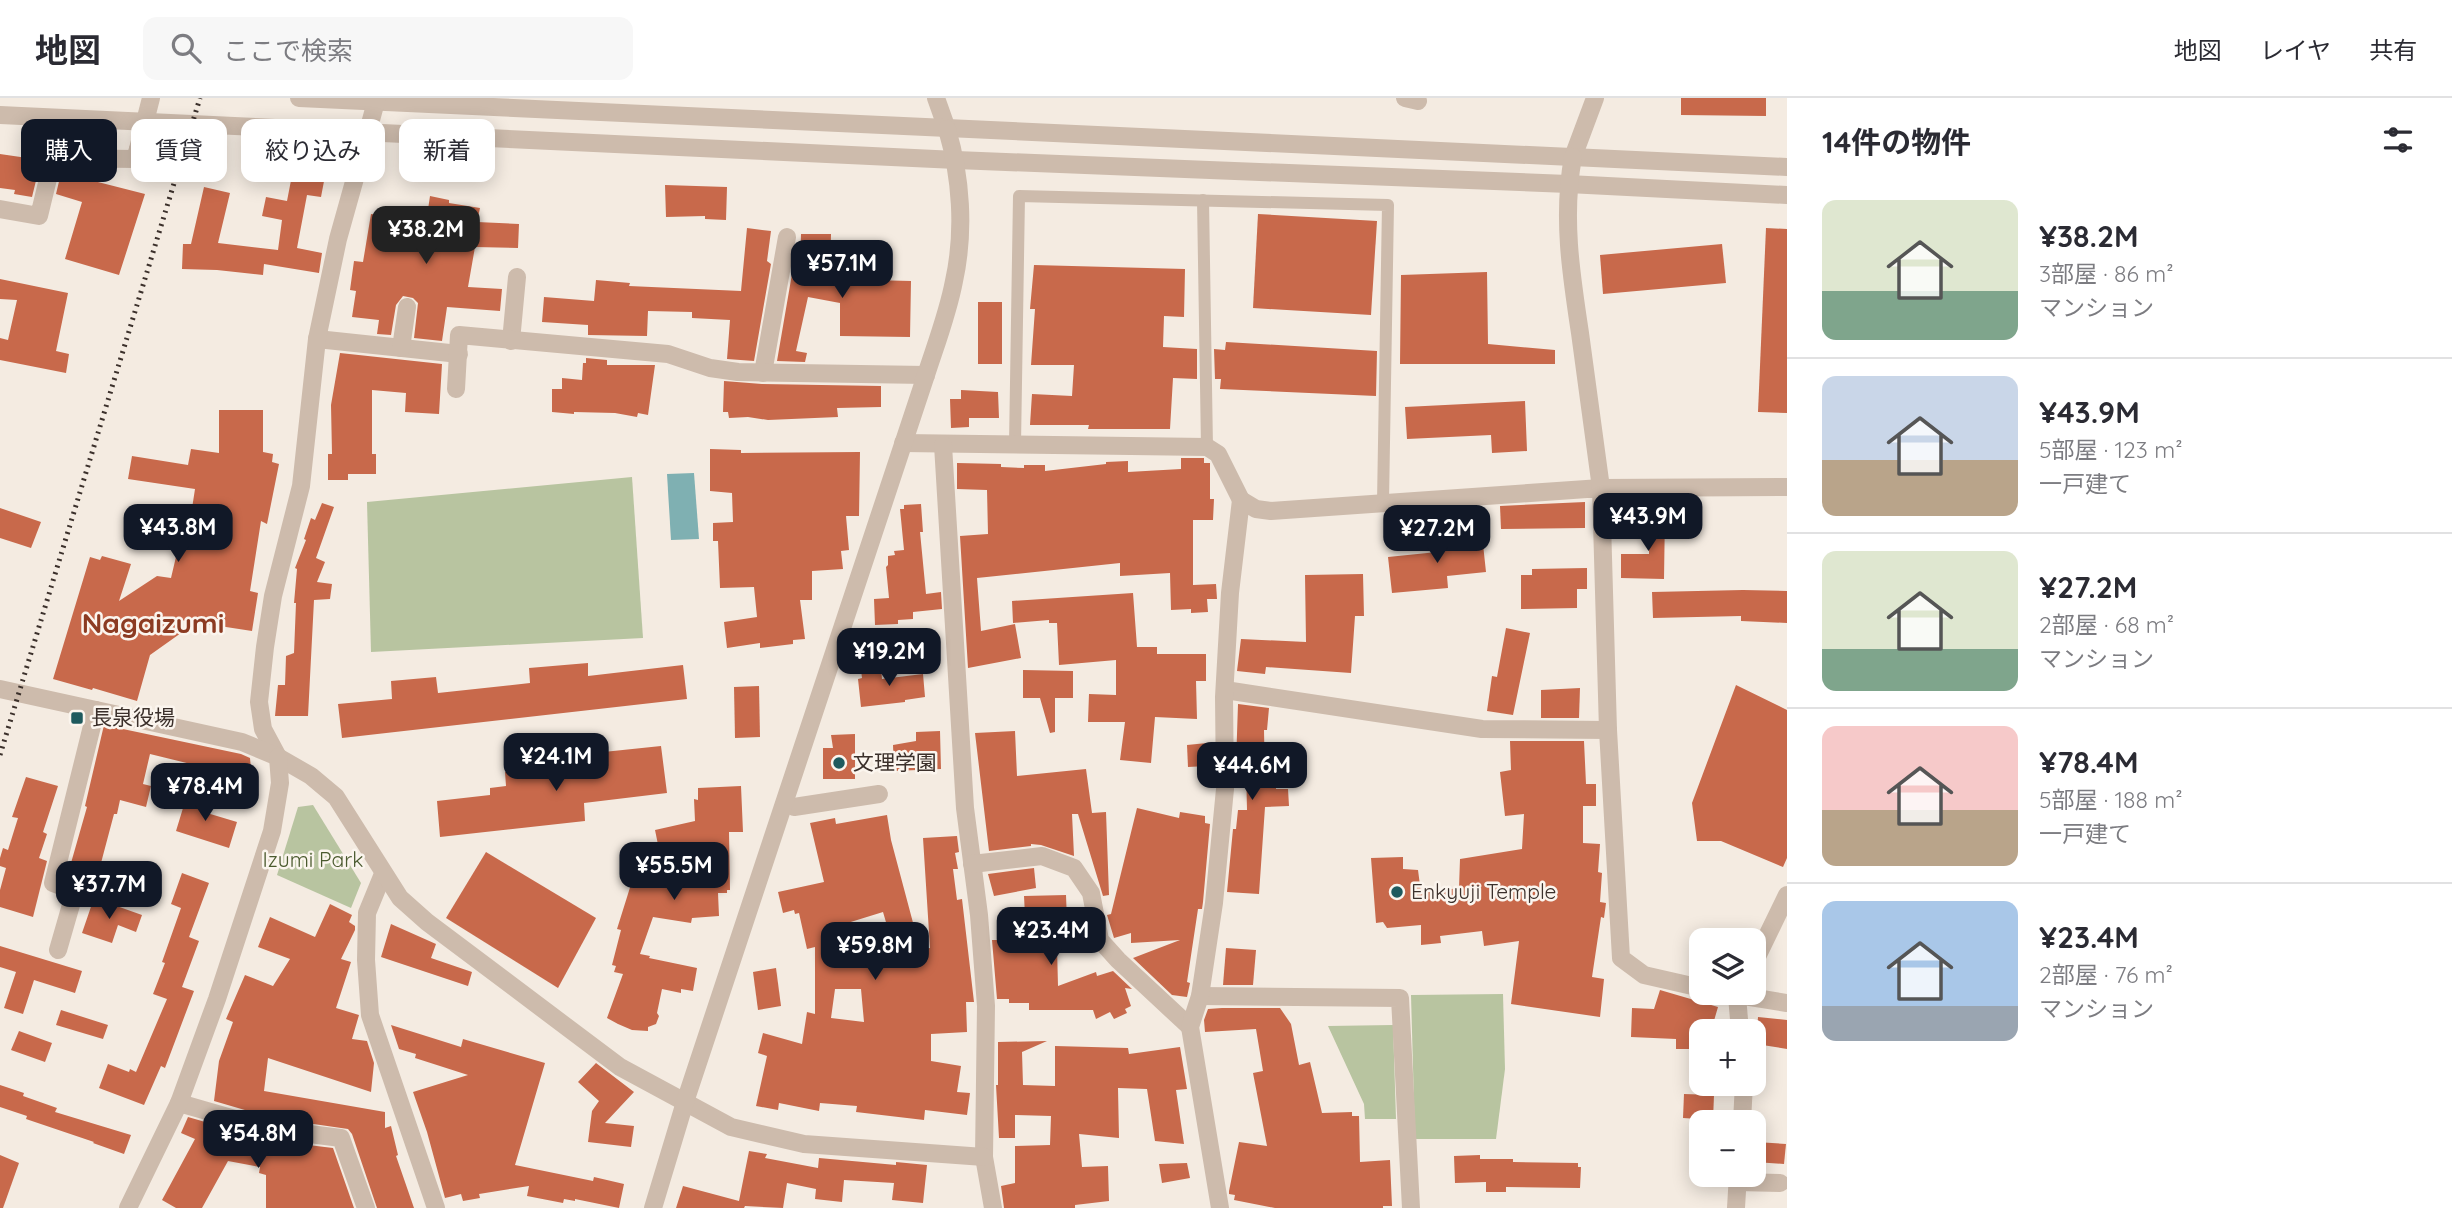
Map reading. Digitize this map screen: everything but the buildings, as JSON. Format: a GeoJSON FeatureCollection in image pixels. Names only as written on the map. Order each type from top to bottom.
{"type":"FeatureCollection","features":[{"type":"Feature","properties":{"kind":"street"},"geometry":{"type":"LineString","coordinates":[[0,209],[39,216],[53,158],[135,159],[151,98]]}},
{"type":"Feature","properties":{"kind":"street"},"geometry":{"type":"LineString","coordinates":[[299,98],[1787,167]]}},
{"type":"Feature","properties":{"kind":"street"},"geometry":{"type":"LineString","coordinates":[[128,1208],[179,1103],[217,999],[272,831],[280,783],[278,757],[263,729],[259,702],[273,596],[301,486],[317,339],[338,239],[377,98]]}},
{"type":"Feature","properties":{"kind":"street"},"geometry":{"type":"LineString","coordinates":[[653,1208],[685,1102],[926,375],[954,281],[959,249],[960,213],[956,160],[936,98]]}},
{"type":"Feature","properties":{"kind":"street"},"geometry":{"type":"LineString","coordinates":[[1595,98],[1573,157],[1568,184],[1567,219],[1570,261],[1601,488],[1608,730],[1621,958],[1644,975],[1689,985]]}},
{"type":"Feature","properties":{"kind":"street"},"geometry":{"type":"LineString","coordinates":[[0,115],[956,160],[1787,195]]}},
{"type":"Feature","properties":{"kind":"street"},"geometry":{"type":"LineString","coordinates":[[763,373],[787,237]]}},
{"type":"Feature","properties":{"kind":"street"},"geometry":{"type":"LineString","coordinates":[[511,341],[517,277]]}},
{"type":"Feature","properties":{"kind":"street"},"geometry":{"type":"LineString","coordinates":[[401,348],[407,307]]}},
{"type":"Feature","properties":{"kind":"street"},"geometry":{"type":"LineString","coordinates":[[456,389],[459,335],[668,354],[710,368],[738,373],[926,375]]}},
{"type":"Feature","properties":{"kind":"street"},"geometry":{"type":"LineString","coordinates":[[317,339],[458,354]]}},
{"type":"Feature","properties":{"kind":"street"},"geometry":{"type":"LineString","coordinates":[[903,443],[1207,447],[1218,454],[1241,500],[1256,509],[1271,511],[1601,488],[1787,487]]}},
{"type":"Feature","properties":{"kind":"street"},"geometry":{"type":"LineString","coordinates":[[943,445],[965,808],[979,915],[986,1006],[984,1157],[993,1208]]}},
{"type":"Feature","properties":{"kind":"street"},"geometry":{"type":"LineString","coordinates":[[1220,1208],[1190,1027],[1200,996],[1214,903],[1225,789],[1225,690],[1230,593],[1241,500]]}},
{"type":"Feature","properties":{"kind":"street"},"geometry":{"type":"LineString","coordinates":[[834,656],[926,647]]}},
{"type":"Feature","properties":{"kind":"street"},"geometry":{"type":"LineString","coordinates":[[0,689],[242,742],[278,757],[311,776],[336,797],[400,898],[427,922],[620,1067],[731,1127],[804,1144],[984,1157]]}},
{"type":"Feature","properties":{"kind":"street"},"geometry":{"type":"LineString","coordinates":[[1225,690],[1482,729],[1608,730]]}},
{"type":"Feature","properties":{"kind":"street"},"geometry":{"type":"LineString","coordinates":[[58,950],[75,891],[53,883],[96,710]]}},
{"type":"Feature","properties":{"kind":"street"},"geometry":{"type":"LineString","coordinates":[[794,807],[879,794]]}},
{"type":"Feature","properties":{"kind":"street"},"geometry":{"type":"LineString","coordinates":[[972,864],[1042,856],[1074,868],[1091,892],[1100,940],[1190,1027]]}},
{"type":"Feature","properties":{"kind":"street"},"geometry":{"type":"LineString","coordinates":[[383,874],[367,913],[366,960],[370,1015],[436,1208]]}},
{"type":"Feature","properties":{"kind":"street"},"geometry":{"type":"LineString","coordinates":[[1766,938],[1787,895]]}},
{"type":"Feature","properties":{"kind":"street"},"geometry":{"type":"LineString","coordinates":[[1200,996],[1400,998],[1411,1208]]}},
{"type":"Feature","properties":{"kind":"street"},"geometry":{"type":"LineString","coordinates":[[1766,1000],[1787,1003]]}},
{"type":"Feature","properties":{"kind":"street"},"geometry":{"type":"LineString","coordinates":[[179,1103],[270,1129],[341,1138],[366,1208]]}},
{"type":"Feature","properties":{"kind":"street"},"geometry":{"type":"LineString","coordinates":[[1766,1181],[1780,1183]]}},
{"type":"Feature","properties":{"kind":"street"},"geometry":{"type":"LineString","coordinates":[[1736,1208],[1737,1187]]}},
{"type":"Feature","properties":{"kind":"lane"},"geometry":{"type":"LineString","coordinates":[[1014,445],[1019,196],[1388,205],[1383,502]]}},
{"type":"Feature","properties":{"kind":"lane"},"geometry":{"type":"LineString","coordinates":[[1203,200],[1207,447]]}},
{"type":"Feature","properties":{"kind":"green space"},"geometry":{"type":"Polygon","coordinates":[[[632,477],[643,638],[371,652],[367,502],[632,477]]]}},
{"type":"Feature","properties":{"kind":"green space","name":"Izumi Park"},"geometry":{"type":"Polygon","coordinates":[[[313,805],[361,883],[351,908],[277,875],[298,807],[313,805]]]}},
{"type":"Feature","properties":{"kind":"green space"},"geometry":{"type":"Polygon","coordinates":[[[1503,994],[1505,1069],[1496,1139],[1415,1139],[1411,995],[1503,994]]]}},
{"type":"Feature","properties":{"kind":"green space"},"geometry":{"type":"Polygon","coordinates":[[[1393,1025],[1396,1119],[1365,1119],[1364,1104],[1328,1026],[1393,1025]]]}},
{"type":"Feature","properties":{"kind":"water"},"geometry":{"type":"Polygon","coordinates":[[[694,473],[699,539],[671,540],[667,474],[694,473]]]}},
{"type":"Feature","properties":{"kind":"railway"},"geometry":{"type":"LineString","coordinates":[[0,755],[200,98]]}},
{"type":"Feature","properties":{"kind":"place","name":"長泉役場"},"geometry":{"type":"Point","coordinates":[77,718]}},
{"type":"Feature","properties":{"kind":"place","name":"文理学園"},"geometry":{"type":"Point","coordinates":[839,763]}},
{"type":"Feature","properties":{"kind":"place","name":"Enkyuji Temple"},"geometry":{"type":"Point","coordinates":[1397,892]}},
{"type":"Feature","properties":{"kind":"district","name":"Nagaizumi"},"geometry":{"type":"Point","coordinates":[153,623]}}]}
